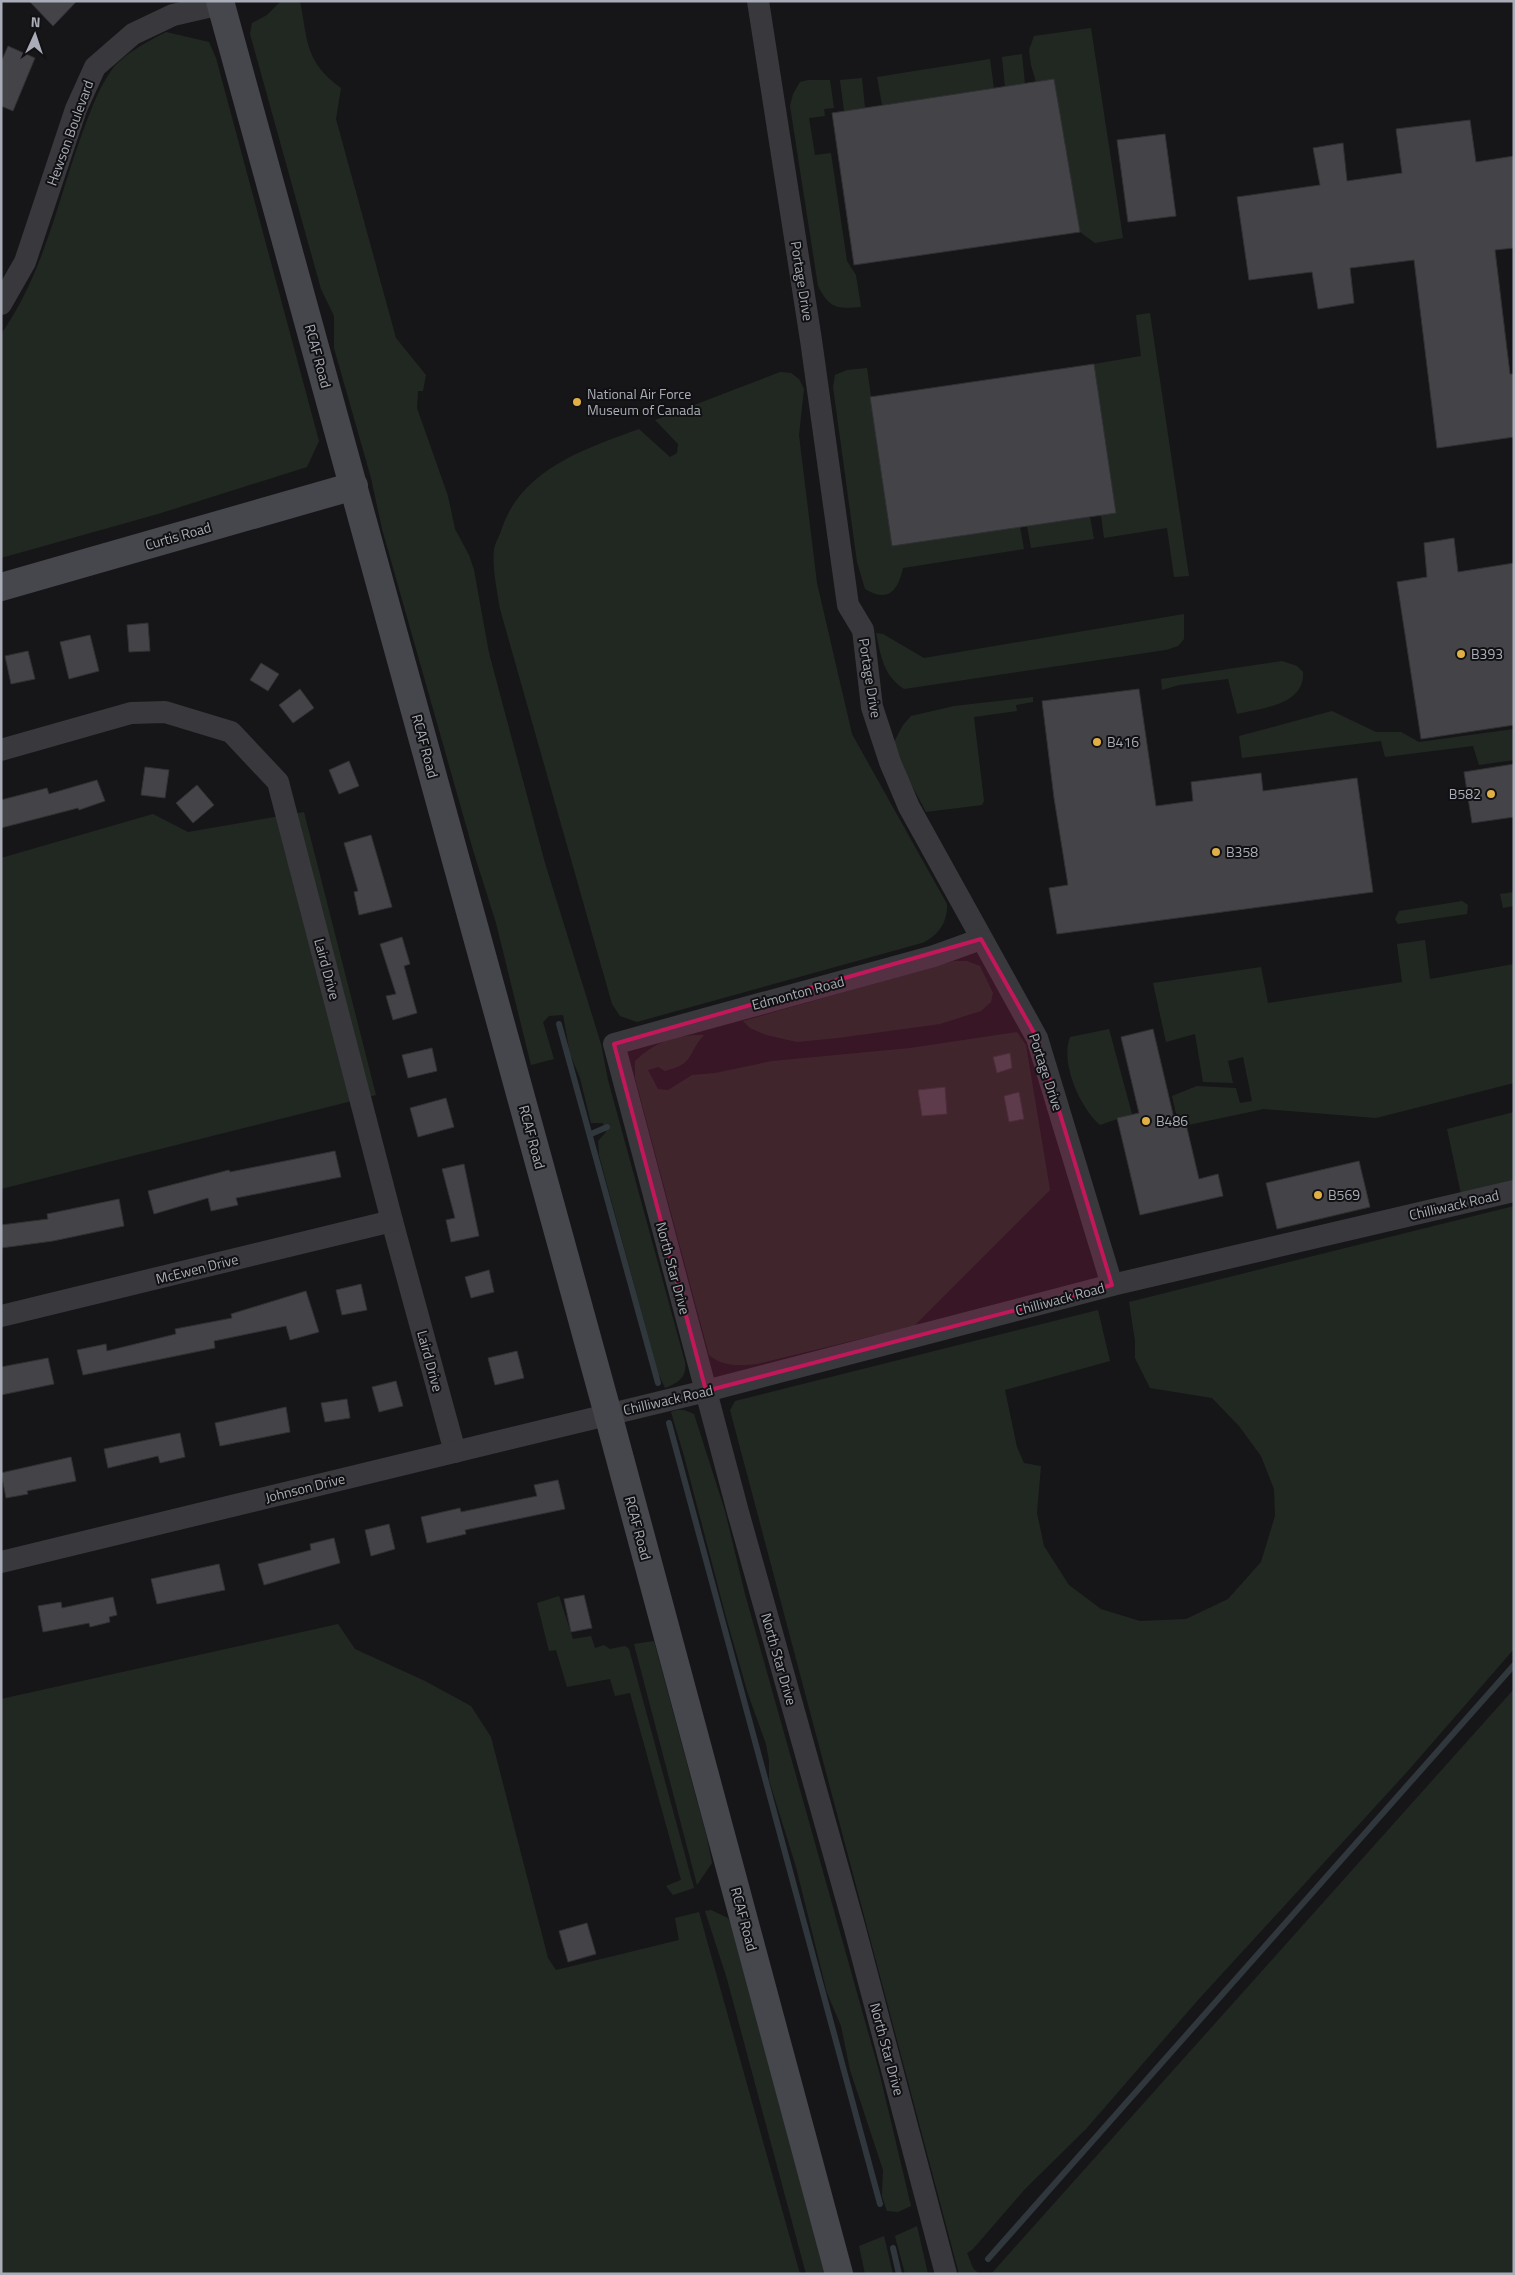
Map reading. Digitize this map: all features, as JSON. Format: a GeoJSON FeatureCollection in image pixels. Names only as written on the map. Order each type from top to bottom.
{"type":"FeatureCollection","features":[{"type":"Feature","properties":{"kind":"main road","name":"RCAF Road"},"geometry":{"type":"LineString","coordinates":[[221,3],[608,1414],[839,2274]]}},
{"type":"Feature","properties":{"kind":"main road","name":"Curtis Road"},"geometry":{"type":"LineString","coordinates":[[1,587],[354,486]]}},
{"type":"Feature","properties":{"kind":"street","name":"Portage Drive"},"geometry":{"type":"LineString","coordinates":[[758,1],[811,340],[848,605],[863,630],[872,707],[890,762],[909,807],[1037,1038],[1112,1285]]}},
{"type":"Feature","properties":{"kind":"street","name":"Hewson Boulevard"},"geometry":{"type":"LineString","coordinates":[[1,304],[25,262],[76,109],[95,67],[134,34],[173,15],[221,3]]}},
{"type":"Feature","properties":{"kind":"street","name":"Laird Drive"},"geometry":{"type":"LineString","coordinates":[[1,750],[131,714],[165,712],[231,732],[278,782],[392,1221],[455,1452]]}},
{"type":"Feature","properties":{"kind":"street","name":"Edmonton Road"},"geometry":{"type":"LineString","coordinates":[[614,1044],[934,956],[981,939]]}},
{"type":"Feature","properties":{"kind":"street","name":"North Star Drive"},"geometry":{"type":"LineString","coordinates":[[614,1044],[706,1391],[855,1929],[946,2274]]}},
{"type":"Feature","properties":{"kind":"street","name":"Chilliwack Road"},"geometry":{"type":"LineString","coordinates":[[608,1414],[706,1391],[1112,1285],[1514,1190]]}},
{"type":"Feature","properties":{"kind":"street","name":"McEwen Drive"},"geometry":{"type":"LineString","coordinates":[[1,1316],[392,1221]]}},
{"type":"Feature","properties":{"kind":"street","name":"Johnson Drive"},"geometry":{"type":"LineString","coordinates":[[1,1562],[608,1414]]}},
{"type":"Feature","properties":{"kind":"highlighted area"},"geometry":{"type":"Polygon","coordinates":[[[981,939],[1037,1038],[1112,1285],[706,1391],[614,1044],[981,939]]]}},
{"type":"Feature","properties":{"kind":"shaded area"},"geometry":{"type":"Polygon","coordinates":[[[281,1],[300,1],[307,40],[314,60],[329,78],[341,88],[336,119],[396,338],[426,375],[423,391],[418,391],[417,408],[448,496],[455,529],[469,555],[474,570],[489,653],[545,863],[601,1044],[608,1080],[685,1362],[685,1372],[681,1379],[665,1388],[658,1373],[599,1155],[598,1141],[606,1132],[603,1123],[591,1123],[580,1078],[570,1054],[563,1015],[549,1016],[543,1022],[554,1059],[531,1065],[496,923],[473,850],[382,529],[371,478],[334,348],[334,316],[321,289],[250,34],[252,23],[267,15],[281,1]]]}},
{"type":"Feature","properties":{"kind":"shaded area"},"geometry":{"type":"Polygon","coordinates":[[[1091,28],[1123,238],[1095,243],[1080,232],[1031,65],[1029,50],[1034,36],[1091,28]]]}},
{"type":"Feature","properties":{"kind":"shaded area"},"geometry":{"type":"Polygon","coordinates":[[[166,32],[209,42],[216,58],[319,441],[307,467],[158,514],[1,558],[1,334],[27,290],[37,266],[55,218],[78,145],[101,88],[111,71],[122,59],[166,32]]]}},
{"type":"Feature","properties":{"kind":"shaded area"},"geometry":{"type":"Polygon","coordinates":[[[1022,54],[1025,84],[1005,87],[1002,57],[1022,54]]]}},
{"type":"Feature","properties":{"kind":"shaded area"},"geometry":{"type":"Polygon","coordinates":[[[990,59],[994,89],[882,105],[877,77],[990,59]]]}},
{"type":"Feature","properties":{"kind":"shaded area"},"geometry":{"type":"Polygon","coordinates":[[[862,78],[865,108],[844,111],[840,80],[862,78]]]}},
{"type":"Feature","properties":{"kind":"shaded area"},"geometry":{"type":"Polygon","coordinates":[[[830,80],[834,108],[824,109],[825,116],[809,118],[815,155],[831,153],[847,261],[856,275],[861,307],[846,308],[835,306],[826,299],[818,286],[790,106],[793,94],[800,82],[830,80]]]}},
{"type":"Feature","properties":{"kind":"shaded area"},"geometry":{"type":"Polygon","coordinates":[[[1150,313],[1189,576],[1174,577],[1167,528],[1104,538],[1101,515],[1116,512],[1094,364],[1141,356],[1136,315],[1150,313]]]}},
{"type":"Feature","properties":{"kind":"shaded area"},"geometry":{"type":"Polygon","coordinates":[[[867,368],[892,546],[1020,527],[1024,549],[903,568],[895,588],[886,595],[873,593],[865,589],[857,562],[833,387],[835,375],[847,370],[867,368]]]}},
{"type":"Feature","properties":{"kind":"shaded area"},"geometry":{"type":"Polygon","coordinates":[[[780,372],[791,373],[799,379],[804,389],[799,435],[817,583],[852,734],[947,904],[946,917],[941,928],[922,943],[637,1022],[620,1016],[612,1004],[500,609],[494,571],[494,549],[510,510],[523,492],[556,465],[576,454],[639,429],[670,457],[677,453],[678,444],[655,420],[780,372]]]}},
{"type":"Feature","properties":{"kind":"shaded area"},"geometry":{"type":"Polygon","coordinates":[[[1090,517],[1094,539],[1031,548],[1027,526],[1090,517]]]}},
{"type":"Feature","properties":{"kind":"shaded area"},"geometry":{"type":"Polygon","coordinates":[[[1184,614],[1184,639],[1178,646],[1166,650],[904,689],[891,678],[887,671],[876,633],[883,634],[924,658],[1184,614]]]}},
{"type":"Feature","properties":{"kind":"shaded area"},"geometry":{"type":"Polygon","coordinates":[[[1282,661],[1297,666],[1303,672],[1302,683],[1297,692],[1290,698],[1258,710],[1237,714],[1228,679],[1179,685],[1162,690],[1161,679],[1282,661]]]}},
{"type":"Feature","properties":{"kind":"shaded area"},"geometry":{"type":"Polygon","coordinates":[[[1033,697],[1033,702],[1016,705],[1017,711],[974,717],[984,801],[982,805],[926,812],[909,780],[894,742],[903,725],[911,716],[954,706],[1033,697]]]}},
{"type":"Feature","properties":{"kind":"shaded area"},"geometry":{"type":"Polygon","coordinates":[[[1332,711],[1376,732],[1401,732],[1419,742],[1514,729],[1514,760],[1479,765],[1473,746],[1385,757],[1381,741],[1242,758],[1239,736],[1332,711]]]}},
{"type":"Feature","properties":{"kind":"shaded area"},"geometry":{"type":"Polygon","coordinates":[[[304,812],[376,1095],[1,1189],[1,858],[153,814],[188,832],[304,812]]]}},
{"type":"Feature","properties":{"kind":"shaded area"},"geometry":{"type":"Polygon","coordinates":[[[1514,892],[1514,906],[1503,908],[1500,894],[1514,892]]]}},
{"type":"Feature","properties":{"kind":"shaded area"},"geometry":{"type":"Polygon","coordinates":[[[1462,901],[1468,905],[1467,914],[1398,924],[1395,919],[1399,911],[1462,901]]]}},
{"type":"Feature","properties":{"kind":"shaded area"},"geometry":{"type":"Polygon","coordinates":[[[1425,940],[1430,979],[1514,964],[1514,1083],[1376,1118],[1264,1109],[1179,1127],[1172,1096],[1197,1086],[1236,1088],[1240,1103],[1252,1101],[1243,1057],[1228,1061],[1233,1083],[1203,1082],[1195,1034],[1166,1042],[1153,983],[1261,967],[1268,1003],[1402,982],[1397,944],[1425,940]]]}},
{"type":"Feature","properties":{"kind":"shaded area"},"geometry":{"type":"Polygon","coordinates":[[[954,961],[967,961],[980,966],[993,993],[991,1002],[981,1011],[940,1024],[797,1042],[766,1035],[750,1028],[743,1021],[954,961]]]}},
{"type":"Feature","properties":{"kind":"shaded area"},"geometry":{"type":"Polygon","coordinates":[[[1109,1029],[1132,1114],[1100,1125],[1085,1108],[1079,1097],[1070,1072],[1068,1048],[1070,1037],[1109,1029]]]}},
{"type":"Feature","properties":{"kind":"shaded area"},"geometry":{"type":"Polygon","coordinates":[[[1017,1032],[1026,1045],[1050,1190],[914,1326],[757,1364],[726,1364],[709,1355],[635,1078],[635,1061],[642,1054],[666,1040],[684,1036],[704,1035],[689,1058],[682,1065],[665,1071],[658,1067],[648,1070],[658,1089],[668,1090],[692,1075],[715,1073],[772,1061],[910,1048],[1017,1032]]]}},
{"type":"Feature","properties":{"kind":"shaded area"},"geometry":{"type":"Polygon","coordinates":[[[1514,1112],[1514,1182],[1461,1194],[1447,1129],[1514,1112]]]}},
{"type":"Feature","properties":{"kind":"shaded area"},"geometry":{"type":"Polygon","coordinates":[[[1514,1206],[1514,1649],[1406,1773],[1198,2000],[1086,2129],[1025,2189],[973,2249],[967,2253],[973,2268],[979,2274],[959,2274],[730,1410],[735,1401],[1098,1310],[1110,1361],[1005,1390],[1017,1447],[1024,1463],[1041,1466],[1037,1513],[1044,1546],[1069,1585],[1101,1609],[1140,1621],[1186,1619],[1228,1599],[1261,1562],[1275,1516],[1274,1489],[1261,1456],[1239,1426],[1212,1398],[1150,1388],[1135,1358],[1135,1341],[1129,1302],[1514,1206]]]}},
{"type":"Feature","properties":{"kind":"shaded area"},"geometry":{"type":"Polygon","coordinates":[[[684,1410],[694,1414],[725,1511],[745,1594],[879,2071],[911,2206],[898,2212],[887,2211],[882,2196],[883,2170],[850,2070],[841,2026],[827,1993],[796,1867],[769,1780],[769,1761],[766,1744],[748,1694],[671,1412],[684,1410]]]}},
{"type":"Feature","properties":{"kind":"shaded area"},"geometry":{"type":"Polygon","coordinates":[[[559,1596],[573,1639],[591,1636],[595,1648],[604,1645],[610,1649],[625,1646],[629,1649],[694,1888],[673,1895],[666,1886],[681,1880],[630,1693],[615,1696],[610,1679],[567,1687],[556,1650],[549,1651],[537,1603],[559,1596]]]}},
{"type":"Feature","properties":{"kind":"shaded area"},"geometry":{"type":"Polygon","coordinates":[[[338,1624],[355,1649],[425,1681],[471,1706],[491,1737],[548,1958],[556,1970],[679,1940],[675,1918],[699,1912],[800,2274],[1,2274],[1,1699],[338,1624]]]}},
{"type":"Feature","properties":{"kind":"shaded area"},"geometry":{"type":"Polygon","coordinates":[[[654,1641],[712,1863],[697,1885],[634,1644],[654,1641]]]}},
{"type":"Feature","properties":{"kind":"shaded area"},"geometry":{"type":"Polygon","coordinates":[[[1514,1689],[1514,2274],[991,2274],[1514,1689]]]}},
{"type":"Feature","properties":{"kind":"shaded area"},"geometry":{"type":"Polygon","coordinates":[[[711,1910],[728,1918],[731,1925],[826,2274],[806,2274],[727,1979],[705,1911],[711,1910]]]}},
{"type":"Feature","properties":{"kind":"shaded area"},"geometry":{"type":"Polygon","coordinates":[[[917,2226],[928,2274],[905,2274],[895,2236],[917,2226]]]}},
{"type":"Feature","properties":{"kind":"shaded area"},"geometry":{"type":"Polygon","coordinates":[[[884,2236],[893,2274],[865,2274],[859,2246],[884,2236]]]}},
{"type":"Feature","properties":{"kind":"building"},"geometry":{"type":"Polygon","coordinates":[[[29,1],[77,1],[53,26],[29,1]]]}},
{"type":"Feature","properties":{"kind":"building"},"geometry":{"type":"Polygon","coordinates":[[[8,46],[35,58],[13,111],[1,106],[1,62],[8,46]]]}},
{"type":"Feature","properties":{"kind":"building"},"geometry":{"type":"Polygon","coordinates":[[[1054,79],[1080,232],[854,265],[832,113],[1054,79]]]}},
{"type":"Feature","properties":{"kind":"building"},"geometry":{"type":"Polygon","coordinates":[[[1470,120],[1476,162],[1514,156],[1514,248],[1495,250],[1510,374],[1514,374],[1514,437],[1437,448],[1414,260],[1350,268],[1354,303],[1318,309],[1312,272],[1249,280],[1237,197],[1320,185],[1313,148],[1343,143],[1347,181],[1402,173],[1396,129],[1470,120]]]}},
{"type":"Feature","properties":{"kind":"building"},"geometry":{"type":"Polygon","coordinates":[[[1165,134],[1176,216],[1128,222],[1117,140],[1165,134]]]}},
{"type":"Feature","properties":{"kind":"building"},"geometry":{"type":"Polygon","coordinates":[[[1094,364],[1116,513],[892,546],[870,397],[1094,364]]]}},
{"type":"Feature","properties":{"kind":"building","name":"B393"},"geometry":{"type":"Polygon","coordinates":[[[1454,538],[1458,572],[1514,563],[1514,725],[1421,739],[1397,582],[1427,577],[1424,543],[1454,538]]]}},
{"type":"Feature","properties":{"kind":"building"},"geometry":{"type":"Polygon","coordinates":[[[148,623],[150,651],[129,652],[127,625],[148,623]]]}},
{"type":"Feature","properties":{"kind":"building"},"geometry":{"type":"Polygon","coordinates":[[[90,635],[99,671],[69,679],[60,642],[90,635]]]}},
{"type":"Feature","properties":{"kind":"building"},"geometry":{"type":"Polygon","coordinates":[[[28,651],[35,679],[11,684],[5,656],[28,651]]]}},
{"type":"Feature","properties":{"kind":"building"},"geometry":{"type":"Polygon","coordinates":[[[261,663],[279,674],[268,691],[250,680],[261,663]]]}},
{"type":"Feature","properties":{"kind":"building"},"geometry":{"type":"Polygon","coordinates":[[[300,689],[314,708],[293,723],[279,705],[300,689]]]}},
{"type":"Feature","properties":{"kind":"building","name":"B358"},"geometry":{"type":"Polygon","coordinates":[[[1139,689],[1156,806],[1193,801],[1191,782],[1261,773],[1263,791],[1357,778],[1373,892],[1057,934],[1049,888],[1068,885],[1054,798],[1042,701],[1139,689]]]}},
{"type":"Feature","properties":{"kind":"building"},"geometry":{"type":"Polygon","coordinates":[[[349,761],[359,786],[339,794],[329,770],[349,761]]]}},
{"type":"Feature","properties":{"kind":"building","name":"B582"},"geometry":{"type":"Polygon","coordinates":[[[1514,764],[1514,817],[1472,823],[1464,772],[1514,764]]]}},
{"type":"Feature","properties":{"kind":"building"},"geometry":{"type":"Polygon","coordinates":[[[145,767],[169,770],[165,798],[141,795],[145,767]]]}},
{"type":"Feature","properties":{"kind":"building"},"geometry":{"type":"Polygon","coordinates":[[[97,780],[105,801],[79,810],[78,808],[1,828],[1,800],[47,788],[49,794],[97,780]]]}},
{"type":"Feature","properties":{"kind":"building"},"geometry":{"type":"Polygon","coordinates":[[[197,785],[214,805],[193,823],[176,803],[197,785]]]}},
{"type":"Feature","properties":{"kind":"building"},"geometry":{"type":"Polygon","coordinates":[[[371,835],[392,907],[359,915],[354,892],[358,891],[344,843],[371,835]]]}},
{"type":"Feature","properties":{"kind":"building"},"geometry":{"type":"Polygon","coordinates":[[[402,937],[410,964],[404,966],[417,1013],[393,1020],[386,996],[396,994],[380,944],[402,937]]]}},
{"type":"Feature","properties":{"kind":"building","name":"B486"},"geometry":{"type":"Polygon","coordinates":[[[1153,1029],[1176,1127],[1186,1124],[1199,1179],[1218,1174],[1223,1196],[1140,1215],[1117,1118],[1139,1113],[1121,1037],[1153,1029]]]}},
{"type":"Feature","properties":{"kind":"building"},"geometry":{"type":"Polygon","coordinates":[[[432,1048],[437,1071],[408,1078],[402,1055],[432,1048]]]}},
{"type":"Feature","properties":{"kind":"building"},"geometry":{"type":"Polygon","coordinates":[[[1010,1053],[1012,1068],[997,1073],[993,1057],[1010,1053]]]}},
{"type":"Feature","properties":{"kind":"building"},"geometry":{"type":"Polygon","coordinates":[[[945,1087],[947,1114],[922,1116],[918,1090],[945,1087]]]}},
{"type":"Feature","properties":{"kind":"building"},"geometry":{"type":"Polygon","coordinates":[[[1019,1092],[1024,1119],[1009,1122],[1004,1096],[1019,1092]]]}},
{"type":"Feature","properties":{"kind":"building"},"geometry":{"type":"Polygon","coordinates":[[[446,1098],[454,1127],[418,1137],[410,1108],[446,1098]]]}},
{"type":"Feature","properties":{"kind":"building"},"geometry":{"type":"Polygon","coordinates":[[[335,1151],[341,1177],[236,1198],[238,1205],[211,1211],[208,1198],[154,1214],[148,1191],[229,1170],[230,1172],[335,1151]]]}},
{"type":"Feature","properties":{"kind":"building","name":"B569"},"geometry":{"type":"Polygon","coordinates":[[[1359,1161],[1370,1207],[1277,1229],[1266,1183],[1359,1161]]]}},
{"type":"Feature","properties":{"kind":"building"},"geometry":{"type":"Polygon","coordinates":[[[464,1164],[479,1236],[451,1242],[446,1220],[455,1218],[442,1169],[464,1164]]]}},
{"type":"Feature","properties":{"kind":"building"},"geometry":{"type":"Polygon","coordinates":[[[119,1199],[124,1226],[53,1241],[1,1248],[1,1225],[48,1219],[47,1214],[119,1199]]]}},
{"type":"Feature","properties":{"kind":"building"},"geometry":{"type":"Polygon","coordinates":[[[489,1270],[494,1292],[471,1298],[465,1277],[489,1270]]]}},
{"type":"Feature","properties":{"kind":"building"},"geometry":{"type":"Polygon","coordinates":[[[361,1284],[367,1310],[342,1315],[336,1290],[361,1284]]]}},
{"type":"Feature","properties":{"kind":"building"},"geometry":{"type":"Polygon","coordinates":[[[306,1291],[319,1332],[290,1340],[286,1326],[214,1341],[215,1348],[83,1375],[77,1350],[106,1344],[107,1351],[176,1334],[175,1329],[232,1318],[231,1314],[306,1291]]]}},
{"type":"Feature","properties":{"kind":"building"},"geometry":{"type":"Polygon","coordinates":[[[517,1351],[524,1378],[495,1385],[488,1358],[517,1351]]]}},
{"type":"Feature","properties":{"kind":"building"},"geometry":{"type":"Polygon","coordinates":[[[48,1358],[54,1384],[1,1395],[1,1367],[48,1358]]]}},
{"type":"Feature","properties":{"kind":"building"},"geometry":{"type":"Polygon","coordinates":[[[396,1381],[403,1406],[379,1412],[372,1387],[396,1381]]]}},
{"type":"Feature","properties":{"kind":"building"},"geometry":{"type":"Polygon","coordinates":[[[347,1399],[350,1418],[325,1422],[321,1403],[347,1399]]]}},
{"type":"Feature","properties":{"kind":"building"},"geometry":{"type":"Polygon","coordinates":[[[286,1407],[290,1432],[220,1446],[215,1423],[286,1407]]]}},
{"type":"Feature","properties":{"kind":"building"},"geometry":{"type":"Polygon","coordinates":[[[180,1433],[185,1457],[160,1463],[158,1456],[108,1468],[104,1449],[180,1433]]]}},
{"type":"Feature","properties":{"kind":"building"},"geometry":{"type":"Polygon","coordinates":[[[71,1457],[76,1481],[27,1491],[28,1494],[6,1498],[1,1473],[71,1457]]]}},
{"type":"Feature","properties":{"kind":"building"},"geometry":{"type":"Polygon","coordinates":[[[558,1480],[565,1509],[465,1530],[466,1534],[427,1543],[421,1517],[460,1508],[461,1512],[537,1496],[534,1485],[558,1480]]]}},
{"type":"Feature","properties":{"kind":"building"},"geometry":{"type":"Polygon","coordinates":[[[389,1524],[395,1549],[371,1556],[365,1530],[389,1524]]]}},
{"type":"Feature","properties":{"kind":"building"},"geometry":{"type":"Polygon","coordinates":[[[334,1538],[340,1563],[264,1585],[258,1564],[311,1550],[310,1544],[334,1538]]]}},
{"type":"Feature","properties":{"kind":"building"},"geometry":{"type":"Polygon","coordinates":[[[219,1564],[225,1590],[157,1604],[151,1579],[219,1564]]]}},
{"type":"Feature","properties":{"kind":"building"},"geometry":{"type":"Polygon","coordinates":[[[584,1595],[592,1628],[571,1632],[564,1599],[584,1595]]]}},
{"type":"Feature","properties":{"kind":"building"},"geometry":{"type":"Polygon","coordinates":[[[113,1597],[117,1615],[109,1617],[110,1622],[90,1627],[89,1623],[43,1632],[38,1606],[61,1602],[62,1608],[113,1597]]]}},
{"type":"Feature","properties":{"kind":"building"},"geometry":{"type":"Polygon","coordinates":[[[587,1923],[596,1954],[568,1962],[559,1931],[587,1923]]]}},
{"type":"Feature","properties":{"kind":"waterway"},"geometry":{"type":"LineString","coordinates":[[559,1024],[658,1383]]}},
{"type":"Feature","properties":{"kind":"waterway"},"geometry":{"type":"LineString","coordinates":[[591,1134],[607,1127]]}},
{"type":"Feature","properties":{"kind":"waterway"},"geometry":{"type":"LineString","coordinates":[[669,1423],[880,2204]]}},
{"type":"Feature","properties":{"kind":"waterway"},"geometry":{"type":"LineString","coordinates":[[988,2259],[1514,1665]]}},
{"type":"Feature","properties":{"kind":"waterway"},"geometry":{"type":"LineString","coordinates":[[893,2248],[899,2274]]}},
{"type":"Feature","properties":{"kind":"place","name":"National Air Force Museum of Canada"},"geometry":{"type":"Point","coordinates":[577,402]}},
{"type":"Feature","properties":{"kind":"place","name":"B393"},"geometry":{"type":"Point","coordinates":[1461,654]}},
{"type":"Feature","properties":{"kind":"place","name":"B416"},"geometry":{"type":"Point","coordinates":[1097,742]}},
{"type":"Feature","properties":{"kind":"place","name":"B582"},"geometry":{"type":"Point","coordinates":[1491,794]}},
{"type":"Feature","properties":{"kind":"place","name":"B358"},"geometry":{"type":"Point","coordinates":[1216,852]}},
{"type":"Feature","properties":{"kind":"place","name":"B486"},"geometry":{"type":"Point","coordinates":[1146,1121]}},
{"type":"Feature","properties":{"kind":"place","name":"B569"},"geometry":{"type":"Point","coordinates":[1318,1195]}}]}
